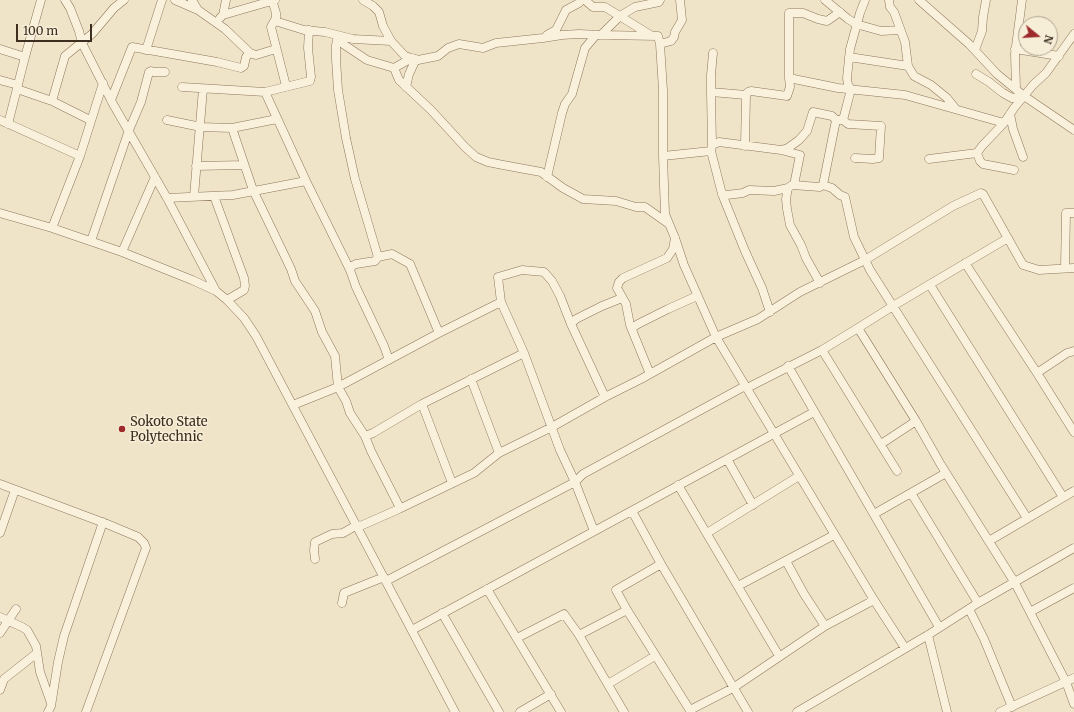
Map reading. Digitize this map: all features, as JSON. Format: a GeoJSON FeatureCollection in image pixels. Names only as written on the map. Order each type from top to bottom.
{"type":"FeatureCollection","features":[{"type":"Feature","properties":{"kind":"street"},"geometry":{"type":"LineString","coordinates":[[8,124],[41,0]]}},
{"type":"Feature","properties":{"kind":"street"},"geometry":{"type":"LineString","coordinates":[[65,0],[71,4],[82,43],[216,291]]}},
{"type":"Feature","properties":{"kind":"street"},"geometry":{"type":"LineString","coordinates":[[52,101],[65,56],[92,34],[114,8],[124,0]]}},
{"type":"Feature","properties":{"kind":"street"},"geometry":{"type":"LineString","coordinates":[[146,50],[162,0]]}},
{"type":"Feature","properties":{"kind":"street"},"geometry":{"type":"LineString","coordinates":[[175,0],[198,10],[216,22],[250,53],[256,55],[276,49]]}},
{"type":"Feature","properties":{"kind":"street"},"geometry":{"type":"LineString","coordinates":[[192,0],[198,10]]}},
{"type":"Feature","properties":{"kind":"street"},"geometry":{"type":"LineString","coordinates":[[223,15],[226,0]]}},
{"type":"Feature","properties":{"kind":"street"},"geometry":{"type":"LineString","coordinates":[[216,22],[223,15],[273,0],[276,13],[275,21],[271,27],[286,86]]}},
{"type":"Feature","properties":{"kind":"street"},"geometry":{"type":"LineString","coordinates":[[363,0],[379,12],[383,26],[391,41],[405,56],[414,59],[428,59],[438,56],[448,48],[459,44],[483,48],[496,43],[579,34],[658,36],[664,90],[663,156],[665,214],[684,265],[716,337],[834,535],[905,648]]}},
{"type":"Feature","properties":{"kind":"street"},"geometry":{"type":"LineString","coordinates":[[543,38],[556,30],[566,10],[579,3],[581,0]]}},
{"type":"Feature","properties":{"kind":"street"},"geometry":{"type":"LineString","coordinates":[[585,0],[593,6],[605,7],[652,36]]}},
{"type":"Feature","properties":{"kind":"street"},"geometry":{"type":"LineString","coordinates":[[547,177],[562,113],[565,104],[572,94],[585,48],[620,16],[636,7],[659,2],[660,0]]}},
{"type":"Feature","properties":{"kind":"street"},"geometry":{"type":"LineString","coordinates":[[660,44],[671,41],[674,38],[675,32],[682,20],[680,0]]}},
{"type":"Feature","properties":{"kind":"street"},"geometry":{"type":"LineString","coordinates":[[825,0],[856,24],[881,31],[900,30]]}},
{"type":"Feature","properties":{"kind":"street"},"geometry":{"type":"LineString","coordinates":[[823,185],[840,120],[850,89],[848,85],[850,49],[856,24],[865,0]]}},
{"type":"Feature","properties":{"kind":"street"},"geometry":{"type":"LineString","coordinates":[[889,0],[890,7],[894,12],[905,42],[908,66],[914,76],[931,85],[947,98],[956,109]]}},
{"type":"Feature","properties":{"kind":"street"},"geometry":{"type":"LineString","coordinates":[[919,0],[947,24],[997,74],[1024,96],[1074,130]]}},
{"type":"Feature","properties":{"kind":"street"},"geometry":{"type":"LineString","coordinates":[[974,50],[982,31],[986,0]]}},
{"type":"Feature","properties":{"kind":"street"},"geometry":{"type":"LineString","coordinates":[[1016,89],[1015,50],[1022,0]]}},
{"type":"Feature","properties":{"kind":"street"},"geometry":{"type":"LineString","coordinates":[[711,92],[746,95],[751,91],[787,96],[790,87],[789,13],[803,13],[827,21],[840,12]]}},
{"type":"Feature","properties":{"kind":"street"},"geometry":{"type":"LineString","coordinates":[[275,21],[309,30],[324,32],[338,38],[367,60],[394,68],[414,59]]}},
{"type":"Feature","properties":{"kind":"street"},"geometry":{"type":"LineString","coordinates":[[182,87],[265,92],[308,82],[310,80],[308,48],[309,30]]}},
{"type":"Feature","properties":{"kind":"street"},"geometry":{"type":"LineString","coordinates":[[1014,170],[983,164],[980,161],[978,153],[982,146],[1004,123],[1024,96],[1046,73],[1074,34]]}},
{"type":"Feature","properties":{"kind":"street"},"geometry":{"type":"LineString","coordinates":[[338,38],[391,41]]}},
{"type":"Feature","properties":{"kind":"street"},"geometry":{"type":"LineString","coordinates":[[338,38],[336,59],[338,90],[346,138],[355,179],[378,257]]}},
{"type":"Feature","properties":{"kind":"street"},"geometry":{"type":"LineString","coordinates":[[112,100],[130,49],[134,47],[217,62],[241,68],[244,66],[246,57],[250,53]]}},
{"type":"Feature","properties":{"kind":"street"},"geometry":{"type":"LineString","coordinates":[[0,49],[25,57]]}},
{"type":"Feature","properties":{"kind":"street"},"geometry":{"type":"LineString","coordinates":[[1015,50],[1059,56]]}},
{"type":"Feature","properties":{"kind":"street"},"geometry":{"type":"LineString","coordinates":[[713,53],[711,75],[711,148],[722,194],[762,288],[770,312]]}},
{"type":"Feature","properties":{"kind":"street"},"geometry":{"type":"LineString","coordinates":[[849,57],[908,66]]}},
{"type":"Feature","properties":{"kind":"street"},"geometry":{"type":"LineString","coordinates":[[406,87],[414,59]]}},
{"type":"Feature","properties":{"kind":"street"},"geometry":{"type":"LineString","coordinates":[[394,68],[400,80],[406,87],[431,110],[476,157],[488,162],[541,172],[563,188],[583,199],[616,201],[636,207],[645,207],[669,224]]}},
{"type":"Feature","properties":{"kind":"street"},"geometry":{"type":"LineString","coordinates":[[91,241],[129,130],[141,102],[150,72],[165,72]]}},
{"type":"Feature","properties":{"kind":"street"},"geometry":{"type":"LineString","coordinates":[[976,74],[1012,98],[1024,96]]}},
{"type":"Feature","properties":{"kind":"street"},"geometry":{"type":"LineString","coordinates":[[789,78],[850,89],[905,95],[1004,123]]}},
{"type":"Feature","properties":{"kind":"street"},"geometry":{"type":"LineString","coordinates":[[0,80],[52,101],[90,120]]}},
{"type":"Feature","properties":{"kind":"street"},"geometry":{"type":"LineString","coordinates":[[52,228],[80,156],[103,82]]}},
{"type":"Feature","properties":{"kind":"street"},"geometry":{"type":"LineString","coordinates":[[194,196],[203,89]]}},
{"type":"Feature","properties":{"kind":"street"},"geometry":{"type":"LineString","coordinates":[[265,92],[306,181],[350,270],[356,287],[384,346],[389,360]]}},
{"type":"Feature","properties":{"kind":"street"},"geometry":{"type":"LineString","coordinates":[[745,146],[746,95]]}},
{"type":"Feature","properties":{"kind":"street"},"geometry":{"type":"LineString","coordinates":[[781,150],[788,148],[807,131],[813,112],[832,116],[848,124],[881,126],[879,158],[855,158]]}},
{"type":"Feature","properties":{"kind":"street"},"geometry":{"type":"LineString","coordinates":[[1010,114],[1013,129],[1023,157]]}},
{"type":"Feature","properties":{"kind":"street"},"geometry":{"type":"LineString","coordinates":[[0,120],[80,156]]}},
{"type":"Feature","properties":{"kind":"street"},"geometry":{"type":"LineString","coordinates":[[167,120],[200,127],[232,128],[278,120]]}},
{"type":"Feature","properties":{"kind":"street"},"geometry":{"type":"LineString","coordinates":[[232,128],[253,190],[291,269],[295,281],[314,311],[322,332],[335,356],[338,387],[346,401],[350,413],[365,436],[400,508]]}},
{"type":"Feature","properties":{"kind":"street"},"geometry":{"type":"LineString","coordinates":[[663,156],[711,148],[720,142],[800,154],[791,187],[786,199],[787,209],[790,226],[802,245],[806,258],[820,283]]}},
{"type":"Feature","properties":{"kind":"street"},"geometry":{"type":"LineString","coordinates":[[929,159],[978,153]]}},
{"type":"Feature","properties":{"kind":"street"},"geometry":{"type":"LineString","coordinates":[[196,166],[244,165]]}},
{"type":"Feature","properties":{"kind":"street"},"geometry":{"type":"LineString","coordinates":[[122,252],[155,177]]}},
{"type":"Feature","properties":{"kind":"street"},"geometry":{"type":"LineString","coordinates":[[167,198],[233,194],[306,181]]}},
{"type":"Feature","properties":{"kind":"street"},"geometry":{"type":"LineString","coordinates":[[722,194],[726,196],[744,193],[748,190],[774,191],[791,187],[820,187],[823,185],[832,188],[845,197],[854,237],[865,260],[1027,518]]}},
{"type":"Feature","properties":{"kind":"street"},"geometry":{"type":"LineString","coordinates":[[315,559],[315,542],[400,508],[474,473],[499,453],[552,427],[716,337],[758,319],[800,292],[865,260],[953,206],[981,193],[983,194],[1023,266],[1039,270],[1074,268]]}},
{"type":"Feature","properties":{"kind":"street"},"geometry":{"type":"LineString","coordinates":[[214,196],[244,278],[244,290],[228,300]]}},
{"type":"Feature","properties":{"kind":"street"},"geometry":{"type":"LineString","coordinates":[[0,213],[52,228],[122,252],[192,280],[216,291],[228,300],[244,318],[256,336],[455,712]]}},
{"type":"Feature","properties":{"kind":"street"},"geometry":{"type":"LineString","coordinates":[[1064,268],[1066,213],[1074,213]]}},
{"type":"Feature","properties":{"kind":"street"},"geometry":{"type":"LineString","coordinates":[[650,374],[632,328],[626,304],[617,288],[620,280],[628,275],[667,258],[673,249],[675,238]]}},
{"type":"Feature","properties":{"kind":"street"},"geometry":{"type":"LineString","coordinates":[[342,603],[344,592],[385,579],[575,482],[583,474],[746,387],[822,350],[1008,238]]}},
{"type":"Feature","properties":{"kind":"street"},"geometry":{"type":"LineString","coordinates":[[350,270],[352,266],[356,264],[375,261],[378,257],[392,254],[410,264],[439,333]]}},
{"type":"Feature","properties":{"kind":"street"},"geometry":{"type":"LineString","coordinates":[[965,263],[1074,432]]}},
{"type":"Feature","properties":{"kind":"street"},"geometry":{"type":"LineString","coordinates":[[594,531],[575,482],[560,450],[524,353],[501,302],[498,277],[522,270],[544,272],[552,281],[560,296],[571,324],[605,397]]}},
{"type":"Feature","properties":{"kind":"street"},"geometry":{"type":"LineString","coordinates":[[930,284],[1063,497]]}},
{"type":"Feature","properties":{"kind":"street"},"geometry":{"type":"LineString","coordinates":[[632,328],[697,296]]}},
{"type":"Feature","properties":{"kind":"street"},"geometry":{"type":"LineString","coordinates":[[571,324],[576,319],[622,298]]}},
{"type":"Feature","properties":{"kind":"street"},"geometry":{"type":"LineString","coordinates":[[293,405],[338,387],[501,302]]}},
{"type":"Feature","properties":{"kind":"street"},"geometry":{"type":"LineString","coordinates":[[858,328],[1015,583],[1066,682],[1074,704]]}},
{"type":"Feature","properties":{"kind":"street"},"geometry":{"type":"LineString","coordinates":[[822,350],[897,471]]}},
{"type":"Feature","properties":{"kind":"street"},"geometry":{"type":"LineString","coordinates":[[1037,373],[1067,353],[1074,351]]}},
{"type":"Feature","properties":{"kind":"street"},"geometry":{"type":"LineString","coordinates":[[365,436],[373,433],[422,404],[524,353]]}},
{"type":"Feature","properties":{"kind":"street"},"geometry":{"type":"LineString","coordinates":[[788,366],[939,627]]}},
{"type":"Feature","properties":{"kind":"street"},"geometry":{"type":"LineString","coordinates":[[471,379],[499,453]]}},
{"type":"Feature","properties":{"kind":"street"},"geometry":{"type":"LineString","coordinates":[[422,404],[452,483]]}},
{"type":"Feature","properties":{"kind":"street"},"geometry":{"type":"LineString","coordinates":[[412,630],[814,412]]}},
{"type":"Feature","properties":{"kind":"street"},"geometry":{"type":"LineString","coordinates":[[881,444],[916,421]]}},
{"type":"Feature","properties":{"kind":"street"},"geometry":{"type":"LineString","coordinates":[[727,459],[753,505]]}},
{"type":"Feature","properties":{"kind":"street"},"geometry":{"type":"LineString","coordinates":[[874,514],[946,473]]}},
{"type":"Feature","properties":{"kind":"street"},"geometry":{"type":"LineString","coordinates":[[707,533],[799,476]]}},
{"type":"Feature","properties":{"kind":"street"},"geometry":{"type":"LineString","coordinates":[[0,484],[103,522],[138,537],[144,543],[146,548],[86,712]]}},
{"type":"Feature","properties":{"kind":"street"},"geometry":{"type":"LineString","coordinates":[[678,485],[779,656]]}},
{"type":"Feature","properties":{"kind":"street"},"geometry":{"type":"LineString","coordinates":[[0,533],[15,490]]}},
{"type":"Feature","properties":{"kind":"street"},"geometry":{"type":"LineString","coordinates":[[989,541],[1074,491]]}},
{"type":"Feature","properties":{"kind":"street"},"geometry":{"type":"LineString","coordinates":[[911,493],[978,603]]}},
{"type":"Feature","properties":{"kind":"street"},"geometry":{"type":"LineString","coordinates":[[632,511],[661,564],[748,712]]}},
{"type":"Feature","properties":{"kind":"street"},"geometry":{"type":"LineString","coordinates":[[50,709],[64,636],[103,522]]}},
{"type":"Feature","properties":{"kind":"street"},"geometry":{"type":"LineString","coordinates":[[738,586],[834,535]]}},
{"type":"Feature","properties":{"kind":"street"},"geometry":{"type":"LineString","coordinates":[[797,712],[928,635],[978,603],[1074,548]]}},
{"type":"Feature","properties":{"kind":"street"},"geometry":{"type":"LineString","coordinates":[[786,561],[804,594],[825,626]]}},
{"type":"Feature","properties":{"kind":"street"},"geometry":{"type":"LineString","coordinates":[[661,564],[616,590],[690,711],[733,688],[825,626],[874,600]]}},
{"type":"Feature","properties":{"kind":"street"},"geometry":{"type":"LineString","coordinates":[[1030,612],[1074,588]]}},
{"type":"Feature","properties":{"kind":"street"},"geometry":{"type":"LineString","coordinates":[[487,589],[561,712]]}},
{"type":"Feature","properties":{"kind":"street"},"geometry":{"type":"LineString","coordinates":[[0,634],[16,609]]}},
{"type":"Feature","properties":{"kind":"street"},"geometry":{"type":"LineString","coordinates":[[969,609],[984,639],[1012,707]]}},
{"type":"Feature","properties":{"kind":"street"},"geometry":{"type":"LineString","coordinates":[[579,635],[627,610]]}},
{"type":"Feature","properties":{"kind":"street"},"geometry":{"type":"LineString","coordinates":[[442,613],[499,712]]}},
{"type":"Feature","properties":{"kind":"street"},"geometry":{"type":"LineString","coordinates":[[517,638],[564,614],[579,635],[624,712]]}},
{"type":"Feature","properties":{"kind":"street"},"geometry":{"type":"LineString","coordinates":[[0,617],[27,630],[36,646],[40,672],[50,709]]}},
{"type":"Feature","properties":{"kind":"street"},"geometry":{"type":"LineString","coordinates":[[928,635],[947,712]]}},
{"type":"Feature","properties":{"kind":"street"},"geometry":{"type":"LineString","coordinates":[[0,690],[4,679],[37,654]]}},
{"type":"Feature","properties":{"kind":"street"},"geometry":{"type":"LineString","coordinates":[[608,684],[655,656]]}},
{"type":"Feature","properties":{"kind":"street"},"geometry":{"type":"LineString","coordinates":[[1000,712],[1074,678]]}},
{"type":"Feature","properties":{"kind":"street"},"geometry":{"type":"LineString","coordinates":[[520,712],[551,694]]}},
{"type":"Feature","properties":{"kind":"place","name":"Sokoto State Polytechnic"},"geometry":{"type":"Point","coordinates":[122,429]}}]}
